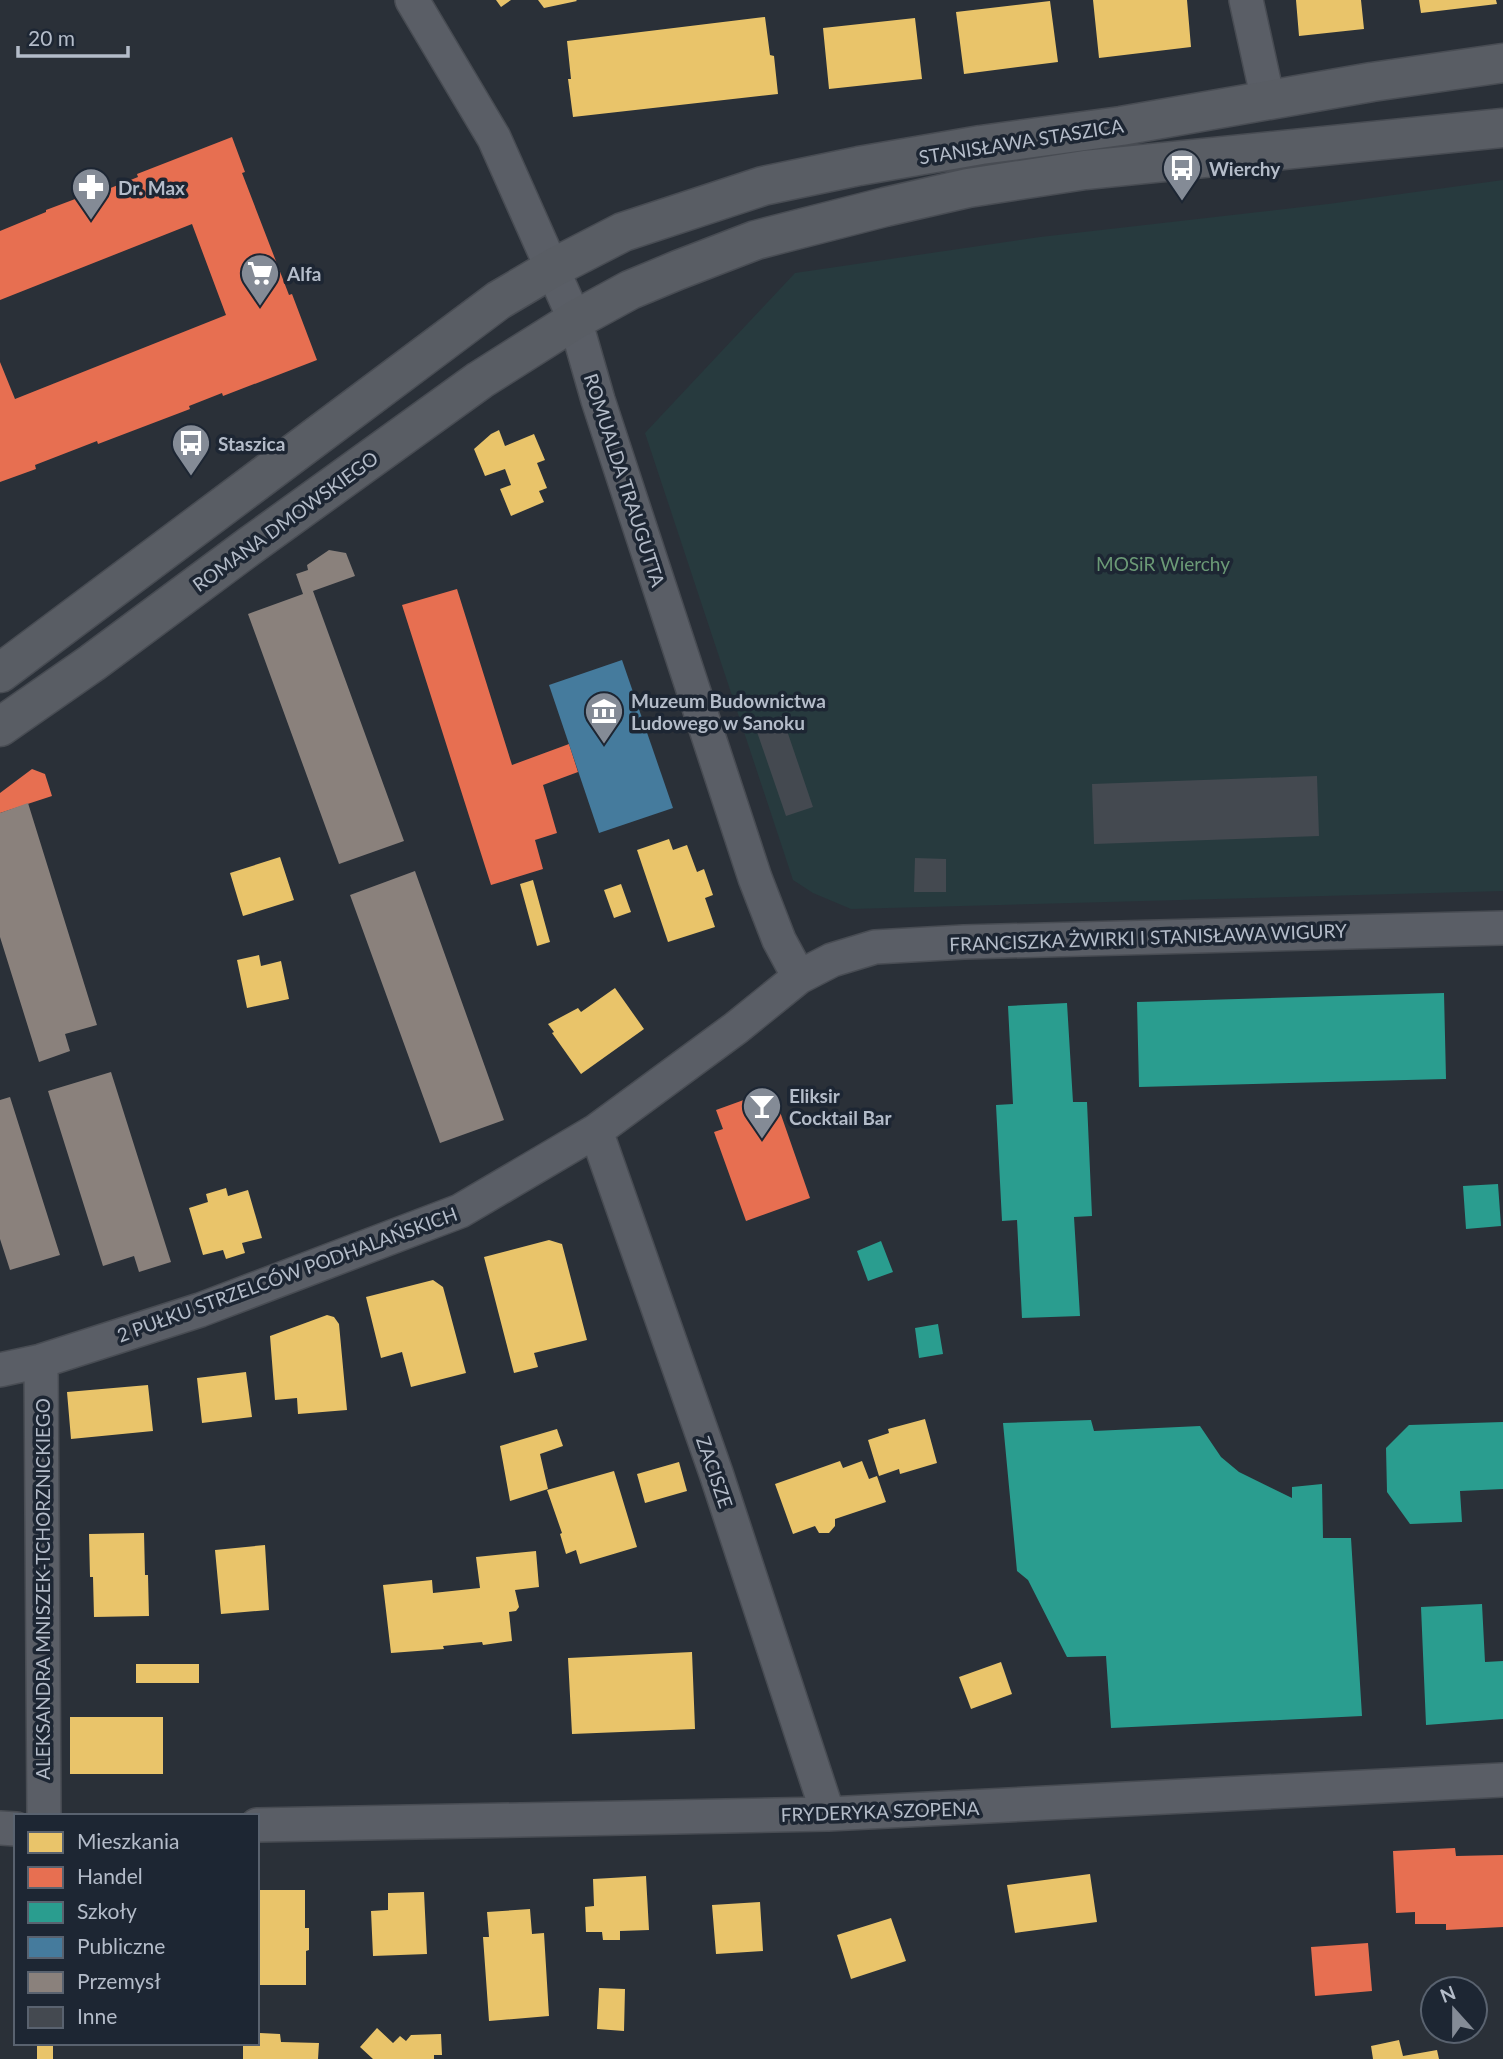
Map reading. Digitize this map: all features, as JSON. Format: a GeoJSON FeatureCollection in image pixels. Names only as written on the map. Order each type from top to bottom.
{"type":"FeatureCollection","features":[{"type":"Feature","properties":{"kind":"main road","name":"STANISŁAWA STASZICA"},"geometry":{"type":"LineString","coordinates":[[553,268],[623,232],[763,186],[940,152],[1121,126],[1372,82],[1503,63]]}},
{"type":"Feature","properties":{"kind":"main road","name":"STANISŁAWA STASZICA"},"geometry":{"type":"LineString","coordinates":[[575,320],[631,290],[756,240],[968,188],[1085,170],[1503,128]]}},
{"type":"Feature","properties":{"kind":"main road"},"geometry":{"type":"LineString","coordinates":[[0,674],[499,300],[553,268]]}},
{"type":"Feature","properties":{"kind":"main road","name":"ROMANA DMOWSKIEGO"},"geometry":{"type":"LineString","coordinates":[[0,727],[92,663],[413,427],[480,380],[575,320]]}},
{"type":"Feature","properties":{"kind":"street","name":"ROMUALDA TRAUGUTTA"},"geometry":{"type":"LineString","coordinates":[[412,0],[494,138],[575,320],[602,413],[755,878],[779,940],[799,977]]}},
{"type":"Feature","properties":{"kind":"street"},"geometry":{"type":"LineString","coordinates":[[1245,0],[1268,100]]}},
{"type":"Feature","properties":{"kind":"street","name":"FRANCISZKA ŻWIRKI I STANISŁAWA WIGURY"},"geometry":{"type":"LineString","coordinates":[[799,977],[832,960],[875,947],[964,942],[1503,928]]}},
{"type":"Feature","properties":{"kind":"street","name":"2 PUŁKU STRZELCÓW PODHALAŃSKICH"},"geometry":{"type":"LineString","coordinates":[[0,1370],[40,1362],[201,1310],[460,1212],[596,1131],[736,1028],[799,977]]}},
{"type":"Feature","properties":{"kind":"street","name":"ZACISZE"},"geometry":{"type":"LineString","coordinates":[[596,1131],[716,1473],[828,1814]]}},
{"type":"Feature","properties":{"kind":"street","name":"ALEKSANDRA MNISZEK-TCHORZNICKIEGO"},"geometry":{"type":"LineString","coordinates":[[40,1362],[44,1814]]}},
{"type":"Feature","properties":{"kind":"street","name":"FRYDERYKA SZOPENA"},"geometry":{"type":"LineString","coordinates":[[259,1825],[828,1814],[1503,1780]]}},
{"type":"Feature","properties":{"kind":"green space","name":"MOSiR Wierchy"},"geometry":{"type":"Polygon","coordinates":[[[1503,180],[1503,891],[851,909],[813,893],[793,880],[645,433],[795,273],[1040,237],[1328,204],[1503,180]]]}},
{"type":"Feature","properties":{"kind":"building: Mieszkania"},"geometry":{"type":"Polygon","coordinates":[[[496,0],[511,0],[501,7],[496,0]]]}},
{"type":"Feature","properties":{"kind":"building: Mieszkania"},"geometry":{"type":"Polygon","coordinates":[[[538,0],[576,0],[577,1],[544,8],[538,0]]]}},
{"type":"Feature","properties":{"kind":"building: Mieszkania"},"geometry":{"type":"Polygon","coordinates":[[[1093,0],[1187,0],[1191,47],[1099,58],[1093,0]]]}},
{"type":"Feature","properties":{"kind":"building: Mieszkania"},"geometry":{"type":"Polygon","coordinates":[[[1296,0],[1361,0],[1364,29],[1299,36],[1296,0]]]}},
{"type":"Feature","properties":{"kind":"building: Mieszkania"},"geometry":{"type":"Polygon","coordinates":[[[1419,0],[1496,0],[1497,4],[1421,13],[1419,0]]]}},
{"type":"Feature","properties":{"kind":"building: Mieszkania"},"geometry":{"type":"Polygon","coordinates":[[[1050,1],[1058,62],[964,74],[956,12],[1050,1]]]}},
{"type":"Feature","properties":{"kind":"building: Mieszkania"},"geometry":{"type":"Polygon","coordinates":[[[765,17],[770,55],[774,56],[778,94],[573,117],[567,41],[765,17]]]}},
{"type":"Feature","properties":{"kind":"building: Mieszkania"},"geometry":{"type":"Polygon","coordinates":[[[915,18],[922,79],[829,89],[823,28],[915,18]]]}},
{"type":"Feature","properties":{"kind":"building: Mieszkania"},"geometry":{"type":"Polygon","coordinates":[[[499,430],[505,446],[534,434],[545,460],[537,463],[547,488],[539,491],[544,502],[511,516],[500,489],[511,485],[505,469],[485,476],[474,449],[499,430]]]}},
{"type":"Feature","properties":{"kind":"building: Mieszkania"},"geometry":{"type":"Polygon","coordinates":[[[669,839],[673,850],[687,845],[697,872],[704,869],[713,895],[705,898],[715,927],[668,942],[637,850],[669,839]]]}},
{"type":"Feature","properties":{"kind":"building: Mieszkania"},"geometry":{"type":"Polygon","coordinates":[[[280,857],[294,900],[243,916],[230,873],[280,857]]]}},
{"type":"Feature","properties":{"kind":"building: Mieszkania"},"geometry":{"type":"Polygon","coordinates":[[[533,880],[550,942],[537,946],[520,884],[533,880]]]}},
{"type":"Feature","properties":{"kind":"building: Mieszkania"},"geometry":{"type":"Polygon","coordinates":[[[621,884],[631,912],[614,918],[604,890],[621,884]]]}},
{"type":"Feature","properties":{"kind":"building: Mieszkania"},"geometry":{"type":"Polygon","coordinates":[[[259,955],[261,966],[281,961],[289,999],[247,1008],[237,960],[259,955]]]}},
{"type":"Feature","properties":{"kind":"building: Mieszkania"},"geometry":{"type":"Polygon","coordinates":[[[615,988],[644,1029],[581,1074],[548,1024],[578,1008],[581,1012],[615,988]]]}},
{"type":"Feature","properties":{"kind":"building: Mieszkania"},"geometry":{"type":"Polygon","coordinates":[[[226,1188],[228,1196],[248,1190],[262,1238],[242,1243],[245,1253],[226,1259],[223,1250],[203,1255],[189,1208],[208,1202],[206,1194],[226,1188]]]}},
{"type":"Feature","properties":{"kind":"building: Mieszkania"},"geometry":{"type":"Polygon","coordinates":[[[549,1240],[562,1244],[587,1340],[534,1353],[538,1367],[514,1373],[484,1257],[549,1240]]]}},
{"type":"Feature","properties":{"kind":"building: Mieszkania"},"geometry":{"type":"Polygon","coordinates":[[[433,1280],[443,1287],[466,1373],[411,1387],[402,1352],[381,1358],[366,1297],[433,1280]]]}},
{"type":"Feature","properties":{"kind":"building: Mieszkania"},"geometry":{"type":"Polygon","coordinates":[[[327,1315],[334,1317],[339,1324],[347,1410],[298,1414],[297,1398],[275,1400],[270,1336],[327,1315]]]}},
{"type":"Feature","properties":{"kind":"building: Mieszkania"},"geometry":{"type":"Polygon","coordinates":[[[246,1372],[252,1417],[202,1423],[197,1378],[246,1372]]]}},
{"type":"Feature","properties":{"kind":"building: Mieszkania"},"geometry":{"type":"Polygon","coordinates":[[[148,1385],[153,1431],[71,1439],[67,1392],[148,1385]]]}},
{"type":"Feature","properties":{"kind":"building: Mieszkania"},"geometry":{"type":"Polygon","coordinates":[[[925,1419],[937,1463],[900,1474],[899,1469],[879,1476],[868,1440],[889,1433],[888,1429],[925,1419]]]}},
{"type":"Feature","properties":{"kind":"building: Mieszkania"},"geometry":{"type":"Polygon","coordinates":[[[557,1429],[563,1446],[540,1454],[548,1489],[510,1501],[500,1446],[557,1429]]]}},
{"type":"Feature","properties":{"kind":"building: Mieszkania"},"geometry":{"type":"Polygon","coordinates":[[[840,1461],[843,1468],[862,1461],[869,1479],[877,1476],[886,1502],[835,1519],[835,1526],[829,1533],[819,1533],[815,1526],[793,1534],[775,1484],[840,1461]]]}},
{"type":"Feature","properties":{"kind":"building: Mieszkania"},"geometry":{"type":"Polygon","coordinates":[[[679,1462],[687,1491],[645,1503],[637,1474],[679,1462]]]}},
{"type":"Feature","properties":{"kind":"building: Mieszkania"},"geometry":{"type":"Polygon","coordinates":[[[614,1471],[637,1547],[580,1564],[576,1550],[566,1554],[560,1534],[562,1533],[547,1490],[614,1471]]]}},
{"type":"Feature","properties":{"kind":"building: Mieszkania"},"geometry":{"type":"Polygon","coordinates":[[[144,1533],[149,1616],[94,1617],[89,1534],[144,1533]]]}},
{"type":"Feature","properties":{"kind":"building: Mieszkania"},"geometry":{"type":"Polygon","coordinates":[[[265,1545],[269,1610],[221,1614],[215,1550],[265,1545]]]}},
{"type":"Feature","properties":{"kind":"building: Mieszkania"},"geometry":{"type":"Polygon","coordinates":[[[536,1551],[539,1587],[515,1590],[519,1607],[516,1611],[509,1612],[512,1641],[391,1653],[383,1585],[432,1580],[433,1593],[480,1588],[476,1557],[536,1551]]]}},
{"type":"Feature","properties":{"kind":"building: Mieszkania"},"geometry":{"type":"Polygon","coordinates":[[[692,1652],[695,1729],[572,1734],[568,1658],[692,1652]]]}},
{"type":"Feature","properties":{"kind":"building: Mieszkania"},"geometry":{"type":"Polygon","coordinates":[[[1001,1662],[1012,1694],[971,1709],[959,1677],[1001,1662]]]}},
{"type":"Feature","properties":{"kind":"building: Mieszkania"},"geometry":{"type":"Polygon","coordinates":[[[136,1664],[199,1664],[199,1683],[136,1683],[136,1664]]]}},
{"type":"Feature","properties":{"kind":"building: Mieszkania"},"geometry":{"type":"Polygon","coordinates":[[[70,1717],[163,1717],[163,1774],[70,1774],[70,1717]]]}},
{"type":"Feature","properties":{"kind":"building: Mieszkania"},"geometry":{"type":"Polygon","coordinates":[[[1090,1874],[1097,1922],[1015,1933],[1007,1885],[1090,1874]]]}},
{"type":"Feature","properties":{"kind":"building: Mieszkania"},"geometry":{"type":"Polygon","coordinates":[[[646,1876],[649,1930],[620,1931],[620,1940],[603,1940],[602,1932],[586,1932],[585,1907],[594,1906],[593,1879],[646,1876]]]}},
{"type":"Feature","properties":{"kind":"building: Mieszkania"},"geometry":{"type":"Polygon","coordinates":[[[259,1890],[305,1890],[305,1928],[309,1928],[306,1985],[259,1985],[259,1890]]]}},
{"type":"Feature","properties":{"kind":"building: Mieszkania"},"geometry":{"type":"Polygon","coordinates":[[[424,1892],[427,1954],[373,1956],[371,1911],[388,1910],[388,1893],[424,1892]]]}},
{"type":"Feature","properties":{"kind":"building: Mieszkania"},"geometry":{"type":"Polygon","coordinates":[[[760,1902],[763,1951],[716,1954],[712,1905],[760,1902]]]}},
{"type":"Feature","properties":{"kind":"building: Mieszkania"},"geometry":{"type":"Polygon","coordinates":[[[530,1909],[532,1934],[544,1933],[549,2016],[489,2021],[483,1937],[489,1937],[487,1912],[530,1909]]]}},
{"type":"Feature","properties":{"kind":"building: Mieszkania"},"geometry":{"type":"Polygon","coordinates":[[[891,1918],[906,1961],[851,1979],[837,1935],[891,1918]]]}},
{"type":"Feature","properties":{"kind":"building: Mieszkania"},"geometry":{"type":"Polygon","coordinates":[[[599,1988],[625,1989],[624,2031],[597,2029],[599,1988]]]}},
{"type":"Feature","properties":{"kind":"building: Mieszkania"},"geometry":{"type":"Polygon","coordinates":[[[377,2028],[393,2043],[400,2036],[406,2041],[411,2035],[441,2034],[442,2055],[434,2055],[434,2059],[373,2059],[360,2047],[377,2028]]]}},
{"type":"Feature","properties":{"kind":"building: Mieszkania"},"geometry":{"type":"Polygon","coordinates":[[[260,2033],[280,2034],[281,2042],[319,2043],[318,2059],[243,2059],[243,2045],[259,2045],[260,2033]]]}},
{"type":"Feature","properties":{"kind":"building: Mieszkania"},"geometry":{"type":"Polygon","coordinates":[[[1399,2040],[1403,2056],[1437,2050],[1439,2059],[1373,2059],[1371,2046],[1399,2040]]]}},
{"type":"Feature","properties":{"kind":"building: Mieszkania"},"geometry":{"type":"Polygon","coordinates":[[[37,2045],[53,2046],[53,2059],[37,2059],[37,2045]]]}},
{"type":"Feature","properties":{"kind":"building: Handel","name":"Alfa"},"geometry":{"type":"Polygon","coordinates":[[[232,137],[245,172],[242,173],[317,360],[223,396],[222,393],[189,406],[190,409],[98,444],[97,441],[0,482],[0,362],[15,399],[226,315],[192,224],[0,300],[0,231],[46,210],[107,187],[108,189],[138,177],[137,174],[232,137]]]}},
{"type":"Feature","properties":{"kind":"building: Handel"},"geometry":{"type":"Polygon","coordinates":[[[457,589],[512,765],[569,744],[578,772],[543,785],[557,833],[535,840],[543,869],[491,885],[402,605],[457,589]]]}},
{"type":"Feature","properties":{"kind":"building: Handel"},"geometry":{"type":"Polygon","coordinates":[[[32,769],[45,774],[52,796],[0,813],[0,793],[32,769]]]}},
{"type":"Feature","properties":{"kind":"building: Handel"},"geometry":{"type":"Polygon","coordinates":[[[763,1093],[769,1112],[779,1109],[810,1198],[746,1221],[714,1132],[723,1129],[716,1110],[763,1093]]]}},
{"type":"Feature","properties":{"kind":"building: Handel"},"geometry":{"type":"Polygon","coordinates":[[[1455,1848],[1456,1856],[1503,1855],[1503,1927],[1446,1930],[1446,1924],[1415,1924],[1415,1912],[1396,1913],[1393,1851],[1455,1848]]]}},
{"type":"Feature","properties":{"kind":"building: Handel"},"geometry":{"type":"Polygon","coordinates":[[[1368,1943],[1372,1991],[1315,1996],[1311,1947],[1368,1943]]]}},
{"type":"Feature","properties":{"kind":"building: Szkoły"},"geometry":{"type":"Polygon","coordinates":[[[1444,993],[1446,1079],[1139,1087],[1137,1002],[1444,993]]]}},
{"type":"Feature","properties":{"kind":"building: Szkoły"},"geometry":{"type":"Polygon","coordinates":[[[1067,1003],[1073,1102],[1087,1102],[1092,1216],[1074,1217],[1080,1316],[1022,1318],[1017,1220],[1002,1221],[996,1105],[1013,1104],[1008,1006],[1067,1003]]]}},
{"type":"Feature","properties":{"kind":"building: Szkoły"},"geometry":{"type":"Polygon","coordinates":[[[1498,1184],[1501,1226],[1466,1229],[1463,1186],[1498,1184]]]}},
{"type":"Feature","properties":{"kind":"building: Szkoły"},"geometry":{"type":"Polygon","coordinates":[[[881,1241],[893,1272],[868,1281],[857,1251],[881,1241]]]}},
{"type":"Feature","properties":{"kind":"building: Szkoły"},"geometry":{"type":"Polygon","coordinates":[[[938,1324],[943,1354],[919,1358],[915,1328],[938,1324]]]}},
{"type":"Feature","properties":{"kind":"building: Szkoły"},"geometry":{"type":"Polygon","coordinates":[[[1091,1420],[1094,1431],[1200,1426],[1221,1457],[1239,1472],[1292,1498],[1292,1487],[1322,1484],[1323,1538],[1351,1538],[1362,1716],[1111,1728],[1106,1656],[1067,1657],[1028,1580],[1017,1571],[1003,1423],[1091,1420]]]}},
{"type":"Feature","properties":{"kind":"building: Szkoły"},"geometry":{"type":"Polygon","coordinates":[[[1503,1422],[1503,1489],[1460,1491],[1462,1522],[1410,1524],[1387,1492],[1386,1448],[1409,1425],[1503,1422]]]}},
{"type":"Feature","properties":{"kind":"building: Szkoły"},"geometry":{"type":"Polygon","coordinates":[[[1482,1604],[1485,1662],[1503,1661],[1503,1719],[1426,1725],[1421,1607],[1482,1604]]]}},
{"type":"Feature","properties":{"kind":"building: Publiczne"},"geometry":{"type":"Polygon","coordinates":[[[622,660],[673,808],[599,833],[549,685],[622,660]]]}},
{"type":"Feature","properties":{"kind":"building: Przemysł"},"geometry":{"type":"Polygon","coordinates":[[[329,550],[346,553],[355,576],[313,591],[404,841],[339,864],[248,614],[303,594],[296,574],[308,570],[307,565],[329,550]]]}},
{"type":"Feature","properties":{"kind":"building: Przemysł"},"geometry":{"type":"Polygon","coordinates":[[[28,803],[97,1025],[65,1034],[70,1051],[39,1062],[0,937],[0,813],[28,803]]]}},
{"type":"Feature","properties":{"kind":"building: Przemysł"},"geometry":{"type":"Polygon","coordinates":[[[415,871],[504,1120],[440,1143],[350,895],[415,871]]]}},
{"type":"Feature","properties":{"kind":"building: Przemysł"},"geometry":{"type":"Polygon","coordinates":[[[111,1072],[171,1262],[139,1272],[134,1256],[103,1266],[48,1091],[111,1072]]]}},
{"type":"Feature","properties":{"kind":"building: Przemysł"},"geometry":{"type":"Polygon","coordinates":[[[10,1097],[60,1255],[10,1270],[0,1239],[0,1100],[10,1097]]]}},
{"type":"Feature","properties":{"kind":"building: Inne"},"geometry":{"type":"Polygon","coordinates":[[[782,716],[813,807],[786,816],[755,726],[782,716]]]}},
{"type":"Feature","properties":{"kind":"building: Inne"},"geometry":{"type":"Polygon","coordinates":[[[1317,776],[1319,836],[1094,844],[1092,784],[1317,776]]]}},
{"type":"Feature","properties":{"kind":"building: Inne"},"geometry":{"type":"Polygon","coordinates":[[[915,858],[946,859],[946,892],[914,892],[915,858]]]}},
{"type":"Feature","properties":{"kind":"place","name":"Wierchy"},"geometry":{"type":"Point","coordinates":[1182,202]}},
{"type":"Feature","properties":{"kind":"place","name":"Dr. Max"},"geometry":{"type":"Point","coordinates":[91,221]}},
{"type":"Feature","properties":{"kind":"place","name":"Alfa"},"geometry":{"type":"Point","coordinates":[260,307]}},
{"type":"Feature","properties":{"kind":"place","name":"Staszica"},"geometry":{"type":"Point","coordinates":[191,477]}},
{"type":"Feature","properties":{"kind":"place","name":"Muzeum Budownictwa Ludowego w Sanoku"},"geometry":{"type":"Point","coordinates":[604,745]}},
{"type":"Feature","properties":{"kind":"place","name":"Eliksir Cocktail Bar"},"geometry":{"type":"Point","coordinates":[762,1140]}}]}
